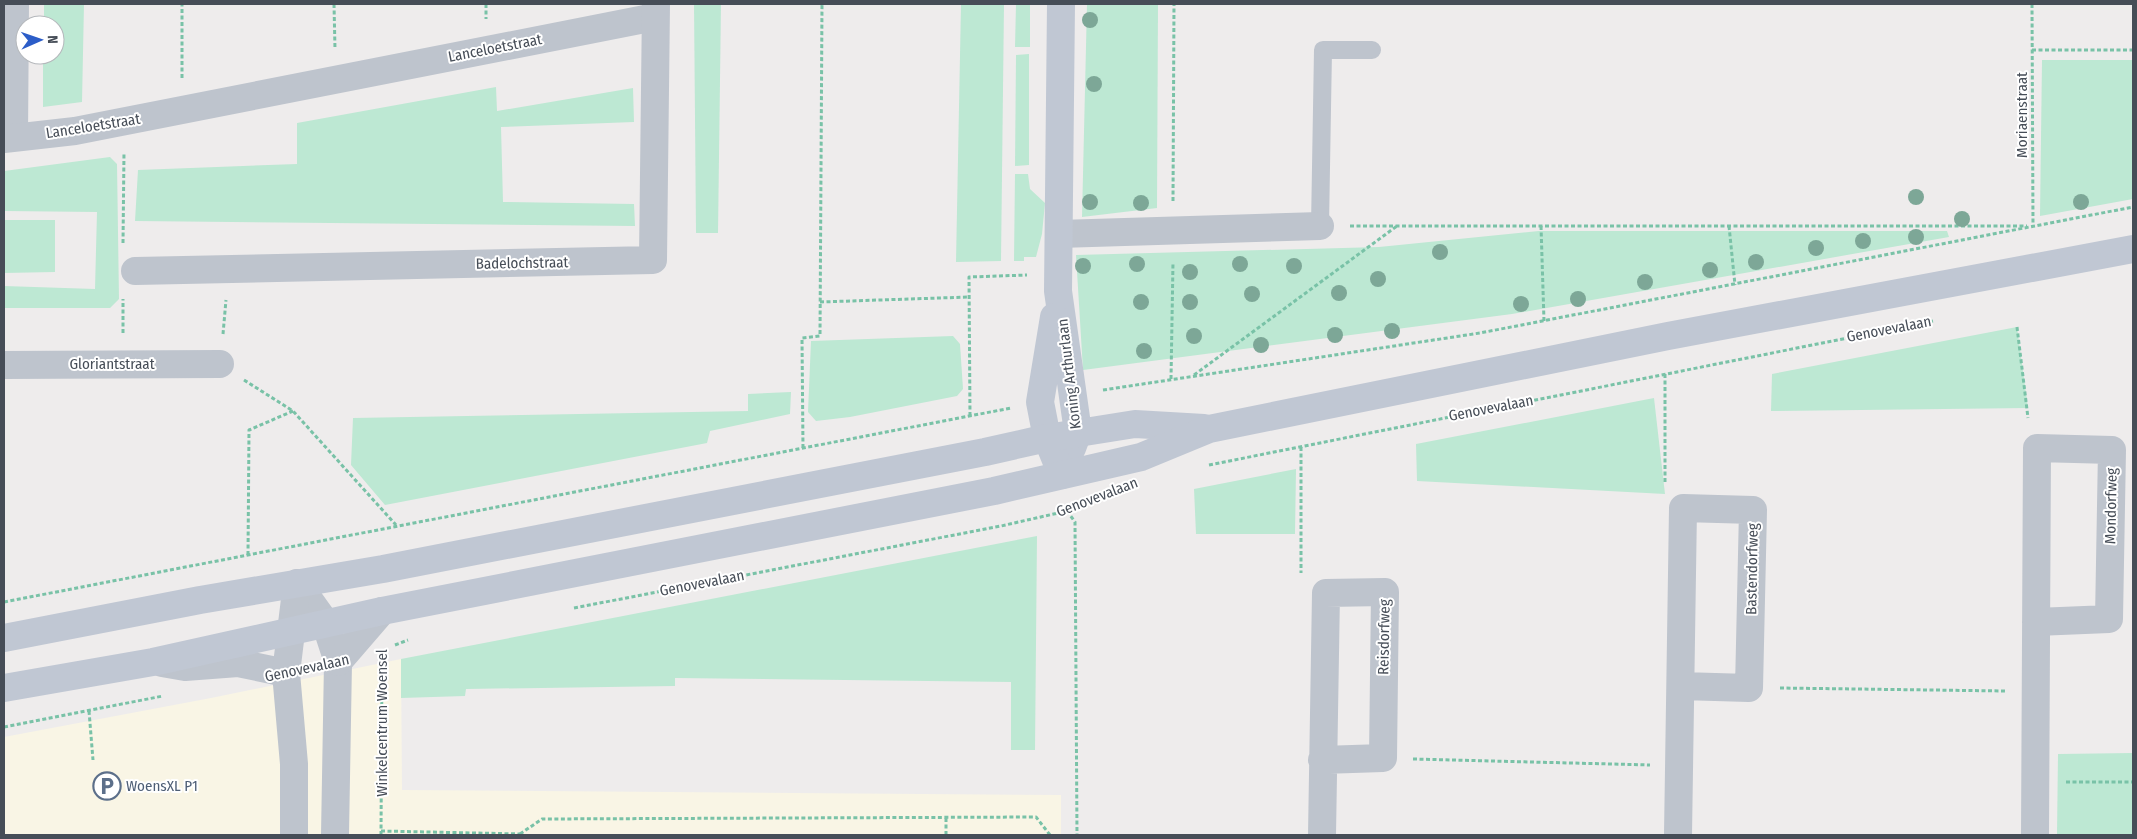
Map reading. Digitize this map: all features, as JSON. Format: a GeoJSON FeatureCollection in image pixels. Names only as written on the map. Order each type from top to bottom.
{"type":"FeatureCollection","features":[{"type":"Feature","properties":{"kind":"main road","name":"Koning Arthurlaan"},"geometry":{"type":"LineString","coordinates":[[1061,4],[1058,283],[1040,402],[1047,438],[1062,475]]}},
{"type":"Feature","properties":{"kind":"main road","name":"Genovevalaan"},"geometry":{"type":"LineString","coordinates":[[4,688],[154,662],[325,622],[994,491],[1141,457],[1209,428],[1658,338],[2133,249]]}},
{"type":"Feature","properties":{"kind":"main road","name":"Koning Arthurlaan"},"geometry":{"type":"LineString","coordinates":[[1058,283],[1078,432],[1062,475]]}},
{"type":"Feature","properties":{"kind":"main road","name":"Genovevalaan"},"geometry":{"type":"LineString","coordinates":[[4,638],[191,602],[383,569],[985,452],[1078,432],[1134,424],[1209,428]]}},
{"type":"Feature","properties":{"kind":"street"},"geometry":{"type":"LineString","coordinates":[[9,138],[15,4]]}},
{"type":"Feature","properties":{"kind":"street","name":"Lanceloetstraat"},"geometry":{"type":"LineString","coordinates":[[9,138],[75,131],[335,80],[655,10]]}},
{"type":"Feature","properties":{"kind":"street","name":"Badelochstraat"},"geometry":{"type":"LineString","coordinates":[[135,272],[652,260],[655,10]]}},
{"type":"Feature","properties":{"kind":"street"},"geometry":{"type":"LineString","coordinates":[[1059,234],[1320,226]]}},
{"type":"Feature","properties":{"kind":"street","name":"Gloriantstraat"},"geometry":{"type":"LineString","coordinates":[[4,365],[220,364]]}},
{"type":"Feature","properties":{"kind":"street"},"geometry":{"type":"LineString","coordinates":[[2035,835],[2037,448]]}},
{"type":"Feature","properties":{"kind":"street","name":"Mondorfweg"},"geometry":{"type":"LineString","coordinates":[[2036,622],[2108,619],[2112,450],[2037,448]]}},
{"type":"Feature","properties":{"kind":"street"},"geometry":{"type":"LineString","coordinates":[[1678,835],[1683,508]]}},
{"type":"Feature","properties":{"kind":"street","name":"Bastendorfweg"},"geometry":{"type":"LineString","coordinates":[[1683,508],[1753,510],[1749,688]]}},
{"type":"Feature","properties":{"kind":"street"},"geometry":{"type":"LineString","coordinates":[[296,583],[325,622],[338,662],[335,835]]}},
{"type":"Feature","properties":{"kind":"street"},"geometry":{"type":"LineString","coordinates":[[294,835],[294,764],[286,673],[296,583]]}},
{"type":"Feature","properties":{"kind":"street","name":"Reisdorfweg"},"geometry":{"type":"LineString","coordinates":[[1326,593],[1385,592],[1383,758]]}},
{"type":"Feature","properties":{"kind":"street"},"geometry":{"type":"LineString","coordinates":[[1322,835],[1326,593]]}},
{"type":"Feature","properties":{"kind":"street","name":"Winkelcentrum Woensel"},"geometry":{"type":"LineString","coordinates":[[338,662],[382,611]]}},
{"type":"Feature","properties":{"kind":"street"},"geometry":{"type":"LineString","coordinates":[[154,662],[185,667],[238,663],[286,673]]}},
{"type":"Feature","properties":{"kind":"street"},"geometry":{"type":"LineString","coordinates":[[1681,686],[1749,688]]}},
{"type":"Feature","properties":{"kind":"street"},"geometry":{"type":"LineString","coordinates":[[1322,760],[1383,758]]}},
{"type":"Feature","properties":{"kind":"lane"},"geometry":{"type":"LineString","coordinates":[[1320,226],[1323,50],[1372,50]]}},
{"type":"Feature","properties":{"kind":"path"},"geometry":{"type":"LineString","coordinates":[[182,4],[182,110]]}},
{"type":"Feature","properties":{"kind":"path"},"geometry":{"type":"LineString","coordinates":[[334,4],[335,80]]}},
{"type":"Feature","properties":{"kind":"path"},"geometry":{"type":"LineString","coordinates":[[803,448],[802,338],[820,336],[822,4]]}},
{"type":"Feature","properties":{"kind":"path"},"geometry":{"type":"LineString","coordinates":[[1171,379],[1174,4]]}},
{"type":"Feature","properties":{"kind":"path","name":"Moriaenstraat"},"geometry":{"type":"LineString","coordinates":[[1729,226],[2034,226],[2032,4]]}},
{"type":"Feature","properties":{"kind":"path"},"geometry":{"type":"LineString","coordinates":[[2032,50],[2133,50]]}},
{"type":"Feature","properties":{"kind":"path"},"geometry":{"type":"LineString","coordinates":[[1320,226],[1729,226],[1735,285]]}},
{"type":"Feature","properties":{"kind":"path"},"geometry":{"type":"LineString","coordinates":[[1194,376],[1398,226]]}},
{"type":"Feature","properties":{"kind":"path"},"geometry":{"type":"LineString","coordinates":[[1541,226],[1544,321]]}},
{"type":"Feature","properties":{"kind":"path"},"geometry":{"type":"LineString","coordinates":[[229,270],[220,364],[293,411],[396,525]]}},
{"type":"Feature","properties":{"kind":"path"},"geometry":{"type":"LineString","coordinates":[[970,416],[969,277],[1058,283]]}},
{"type":"Feature","properties":{"kind":"path"},"geometry":{"type":"LineString","coordinates":[[820,302],[969,296]]}},
{"type":"Feature","properties":{"kind":"path","name":"Genovevalaan"},"geometry":{"type":"LineString","coordinates":[[1204,466],[1938,320]]}},
{"type":"Feature","properties":{"kind":"path"},"geometry":{"type":"LineString","coordinates":[[2016,327],[2028,408],[2028,429],[2037,448]]}},
{"type":"Feature","properties":{"kind":"path"},"geometry":{"type":"LineString","coordinates":[[1665,373],[1665,494],[1683,508]]}},
{"type":"Feature","properties":{"kind":"path"},"geometry":{"type":"LineString","coordinates":[[248,555],[249,430],[293,411]]}},
{"type":"Feature","properties":{"kind":"path"},"geometry":{"type":"LineString","coordinates":[[1301,447],[1301,574],[1326,593]]}},
{"type":"Feature","properties":{"kind":"path","name":"Genovevalaan"},"geometry":{"type":"LineString","coordinates":[[573,608],[1001,526],[1068,511],[1085,504]]}},
{"type":"Feature","properties":{"kind":"path"},"geometry":{"type":"LineString","coordinates":[[1068,511],[1074,522],[1077,835]]}},
{"type":"Feature","properties":{"kind":"path"},"geometry":{"type":"LineString","coordinates":[[383,528],[383,569]]}},
{"type":"Feature","properties":{"kind":"path","name":"Winkelcentrum Woensel"},"geometry":{"type":"LineString","coordinates":[[381,833],[382,611]]}},
{"type":"Feature","properties":{"kind":"path"},"geometry":{"type":"LineString","coordinates":[[390,648],[407,640],[417,638]]}},
{"type":"Feature","properties":{"kind":"path"},"geometry":{"type":"LineString","coordinates":[[1749,688],[2035,691]]}},
{"type":"Feature","properties":{"kind":"path"},"geometry":{"type":"LineString","coordinates":[[4,727],[164,696]]}},
{"type":"Feature","properties":{"kind":"path"},"geometry":{"type":"LineString","coordinates":[[89,711],[94,760]]}},
{"type":"Feature","properties":{"kind":"path"},"geometry":{"type":"LineString","coordinates":[[1383,758],[1680,766]]}},
{"type":"Feature","properties":{"kind":"path"},"geometry":{"type":"LineString","coordinates":[[2035,782],[2133,782]]}},
{"type":"Feature","properties":{"kind":"path"},"geometry":{"type":"LineString","coordinates":[[381,833],[521,835],[542,819],[1036,817],[1050,835]]}},
{"type":"Feature","properties":{"kind":"path"},"geometry":{"type":"LineString","coordinates":[[946,818],[946,835]]}},
{"type":"Feature","properties":{"kind":"shaded area"},"geometry":{"type":"Polygon","coordinates":[[[401,659],[402,790],[1061,795],[1061,835],[4,835],[4,737],[211,698],[401,659]]]}},
{"type":"Feature","properties":{"kind":"green space"},"geometry":{"type":"Polygon","coordinates":[[[44,4],[84,4],[82,102],[43,107],[43,65],[65,65],[65,15],[44,15],[44,4]]]}},
{"type":"Feature","properties":{"kind":"green space"},"geometry":{"type":"Polygon","coordinates":[[[694,4],[721,4],[718,233],[696,233],[694,4]]]}},
{"type":"Feature","properties":{"kind":"green space"},"geometry":{"type":"Polygon","coordinates":[[[961,4],[1004,4],[1001,261],[956,262],[961,4]]]}},
{"type":"Feature","properties":{"kind":"green space"},"geometry":{"type":"Polygon","coordinates":[[[1016,4],[1030,4],[1030,47],[1015,47],[1016,4]]]}},
{"type":"Feature","properties":{"kind":"green space"},"geometry":{"type":"Polygon","coordinates":[[[1087,4],[1158,4],[1157,208],[1082,217],[1087,4]]]}},
{"type":"Feature","properties":{"kind":"green space"},"geometry":{"type":"Polygon","coordinates":[[[1029,54],[1029,165],[1015,166],[1016,55],[1029,54]]]}},
{"type":"Feature","properties":{"kind":"green space"},"geometry":{"type":"Polygon","coordinates":[[[2042,60],[2133,60],[2133,199],[2040,216],[2042,60]]]}},
{"type":"Feature","properties":{"kind":"green space"},"geometry":{"type":"Polygon","coordinates":[[[496,87],[497,111],[633,88],[634,122],[501,127],[503,202],[634,204],[635,226],[135,221],[138,170],[297,164],[297,123],[496,87]]]}},
{"type":"Feature","properties":{"kind":"green space"},"geometry":{"type":"Polygon","coordinates":[[[110,157],[117,164],[119,299],[110,308],[4,308],[4,286],[95,289],[97,212],[4,211],[4,171],[110,157]]]}},
{"type":"Feature","properties":{"kind":"green space"},"geometry":{"type":"Polygon","coordinates":[[[1015,174],[1028,174],[1030,189],[1045,203],[1042,234],[1036,257],[1024,257],[1024,261],[1014,261],[1015,174]]]}},
{"type":"Feature","properties":{"kind":"green space"},"geometry":{"type":"Polygon","coordinates":[[[4,220],[55,220],[55,272],[4,273],[4,220]]]}},
{"type":"Feature","properties":{"kind":"green space"},"geometry":{"type":"Polygon","coordinates":[[[1539,231],[1947,231],[1949,237],[1512,314],[1083,370],[1076,255],[1379,247],[1539,231]]]}},
{"type":"Feature","properties":{"kind":"green space"},"geometry":{"type":"Polygon","coordinates":[[[2017,327],[2028,408],[1771,411],[1772,374],[2017,327]]]}},
{"type":"Feature","properties":{"kind":"green space"},"geometry":{"type":"Polygon","coordinates":[[[953,336],[960,344],[963,389],[957,396],[850,417],[816,421],[808,412],[811,341],[953,336]]]}},
{"type":"Feature","properties":{"kind":"green space"},"geometry":{"type":"Polygon","coordinates":[[[791,392],[790,414],[710,431],[707,443],[385,505],[351,465],[353,418],[748,411],[748,394],[791,392]]]}},
{"type":"Feature","properties":{"kind":"green space"},"geometry":{"type":"Polygon","coordinates":[[[1654,398],[1665,494],[1417,481],[1416,444],[1654,398]]]}},
{"type":"Feature","properties":{"kind":"green space"},"geometry":{"type":"Polygon","coordinates":[[[1296,469],[1295,534],[1196,534],[1194,489],[1296,469]]]}},
{"type":"Feature","properties":{"kind":"green space"},"geometry":{"type":"Polygon","coordinates":[[[1037,536],[1035,750],[1011,750],[1011,682],[675,678],[675,686],[466,689],[465,696],[401,698],[401,659],[1037,536]]]}},
{"type":"Feature","properties":{"kind":"green space"},"geometry":{"type":"Polygon","coordinates":[[[2133,753],[2133,835],[2057,835],[2058,754],[2133,753]]]}},
{"type":"Feature","properties":{"kind":"place","name":"WoensXL P1"},"geometry":{"type":"Point","coordinates":[107,786]}}]}
